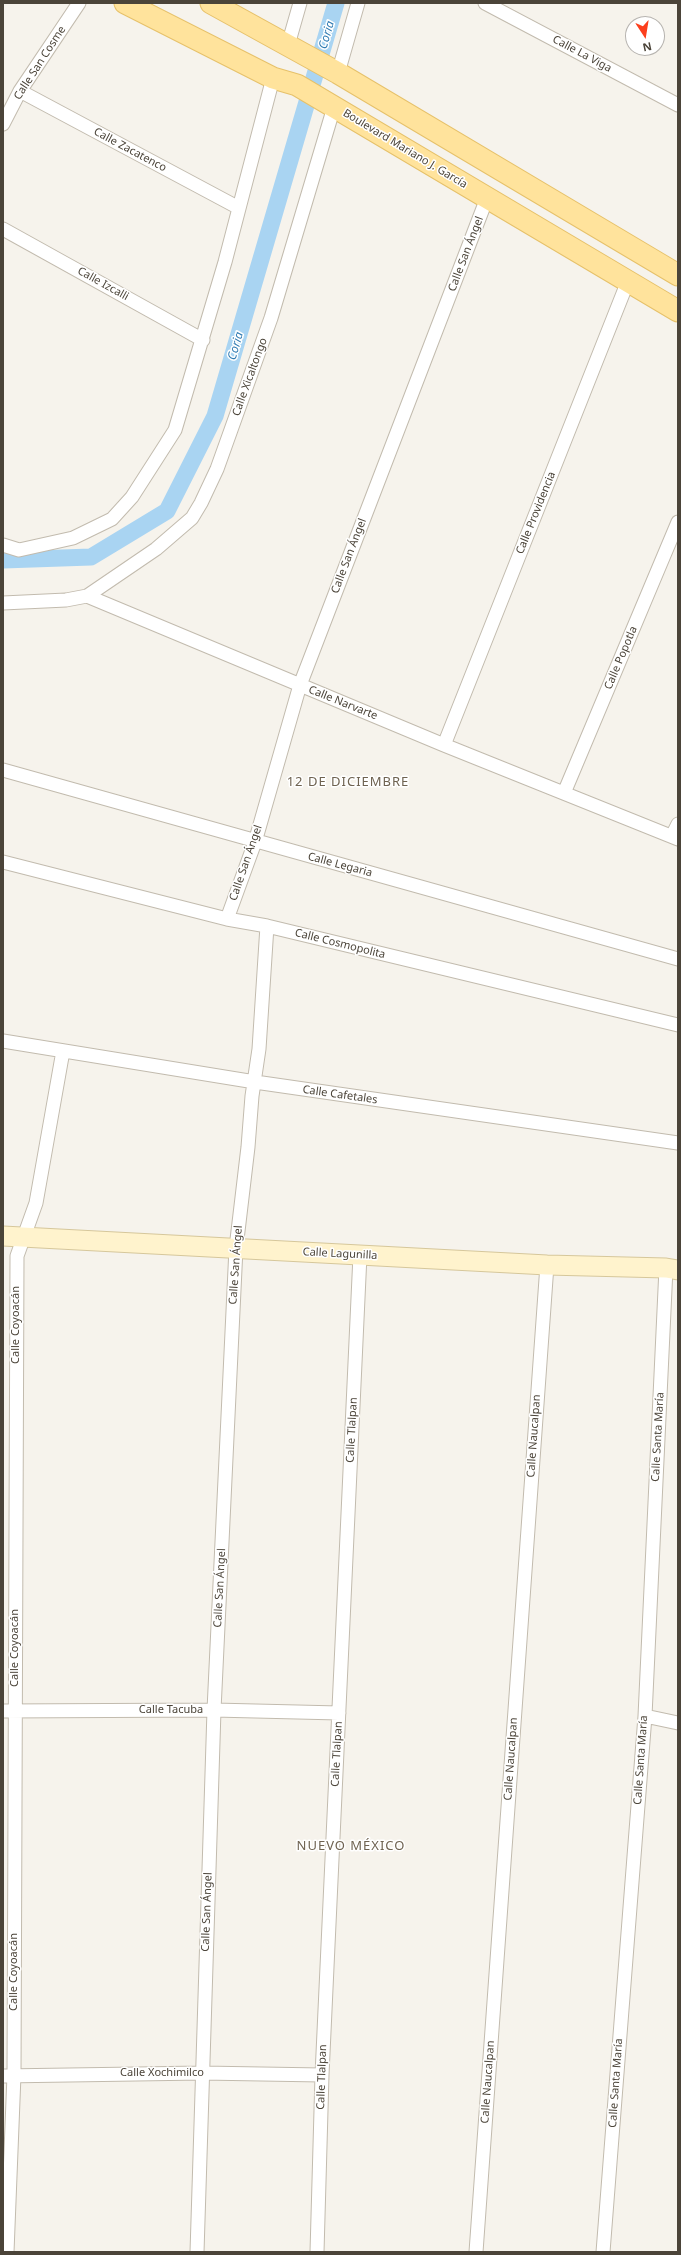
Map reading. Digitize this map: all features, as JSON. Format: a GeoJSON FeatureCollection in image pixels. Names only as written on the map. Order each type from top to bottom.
{"type":"FeatureCollection","features":[{"type":"Feature","properties":{"kind":"main road","name":"Boulevard Mariano J. García"},"geometry":{"type":"LineString","coordinates":[[125,3],[273,78],[297,85],[678,311]]}},
{"type":"Feature","properties":{"kind":"main road"},"geometry":{"type":"LineString","coordinates":[[211,3],[332,69],[678,275]]}},
{"type":"Feature","properties":{"kind":"street","name":"Calle San Cosme"},"geometry":{"type":"LineString","coordinates":[[3,124],[20,91],[79,3]]}},
{"type":"Feature","properties":{"kind":"street"},"geometry":{"type":"LineString","coordinates":[[296,49],[300,3]]}},
{"type":"Feature","properties":{"kind":"street"},"geometry":{"type":"LineString","coordinates":[[332,69],[358,3]]}},
{"type":"Feature","properties":{"kind":"street","name":"Calle La Viga"},"geometry":{"type":"LineString","coordinates":[[485,3],[678,105]]}},
{"type":"Feature","properties":{"kind":"street"},"geometry":{"type":"LineString","coordinates":[[3,545],[19,550],[73,538],[112,519],[132,497],[175,430],[203,340],[273,78]]}},
{"type":"Feature","properties":{"kind":"street","name":"Calle Zacatenco"},"geometry":{"type":"LineString","coordinates":[[20,91],[239,208]]}},
{"type":"Feature","properties":{"kind":"street","name":"Calle Xicaltongo"},"geometry":{"type":"LineString","coordinates":[[87,596],[156,548],[192,518],[201,503],[217,469],[271,318],[326,102]]}},
{"type":"Feature","properties":{"kind":"street","name":"Calle San Ángel"},"geometry":{"type":"LineString","coordinates":[[227,919],[255,842],[300,685],[487,198]]}},
{"type":"Feature","properties":{"kind":"street","name":"Calle Izcalli"},"geometry":{"type":"LineString","coordinates":[[3,229],[203,340]]}},
{"type":"Feature","properties":{"kind":"street","name":"Calle Providencia"},"geometry":{"type":"LineString","coordinates":[[444,745],[628,281]]}},
{"type":"Feature","properties":{"kind":"street","name":"Calle Popotla"},"geometry":{"type":"LineString","coordinates":[[564,793],[678,522]]}},
{"type":"Feature","properties":{"kind":"street"},"geometry":{"type":"LineString","coordinates":[[3,603],[66,600],[87,596]]}},
{"type":"Feature","properties":{"kind":"street","name":"Calle Narvarte"},"geometry":{"type":"LineString","coordinates":[[87,596],[444,745],[675,838]]}},
{"type":"Feature","properties":{"kind":"street","name":"Calle Legaria"},"geometry":{"type":"LineString","coordinates":[[3,770],[255,842],[678,959]]}},
{"type":"Feature","properties":{"kind":"street"},"geometry":{"type":"LineString","coordinates":[[675,838],[678,824]]}},
{"type":"Feature","properties":{"kind":"street","name":"Calle Cosmopolita"},"geometry":{"type":"LineString","coordinates":[[3,862],[227,919],[267,926],[678,1025]]}},
{"type":"Feature","properties":{"kind":"street","name":"Calle San Ángel"},"geometry":{"type":"LineString","coordinates":[[197,2252],[214,1710],[236,1248],[248,1147],[252,1096],[259,1048],[267,926]]}},
{"type":"Feature","properties":{"kind":"street","name":"Calle Cafetales"},"geometry":{"type":"LineString","coordinates":[[3,1041],[255,1082],[678,1142]]}},
{"type":"Feature","properties":{"kind":"street","name":"Calle Coyoacán"},"geometry":{"type":"LineString","coordinates":[[7,2252],[9,1711],[17,1256],[36,1203],[63,1051]]}},
{"type":"Feature","properties":{"kind":"street","name":"Calle Lagunilla"},"geometry":{"type":"LineString","coordinates":[[3,1236],[547,1265],[672,1269]]}},
{"type":"Feature","properties":{"kind":"street","name":"Calle Tlalpan"},"geometry":{"type":"LineString","coordinates":[[317,2252],[322,2075],[360,1255]]}},
{"type":"Feature","properties":{"kind":"street","name":"Calle Naucalpan"},"geometry":{"type":"LineString","coordinates":[[476,2252],[547,1265]]}},
{"type":"Feature","properties":{"kind":"street","name":"Calle Santa María"},"geometry":{"type":"LineString","coordinates":[[603,2252],[645,1716],[672,1269]]}},
{"type":"Feature","properties":{"kind":"street","name":"Calle Tacuba"},"geometry":{"type":"LineString","coordinates":[[9,1711],[214,1710],[339,1713]]}},
{"type":"Feature","properties":{"kind":"street"},"geometry":{"type":"LineString","coordinates":[[645,1716],[678,1723]]}},
{"type":"Feature","properties":{"kind":"street","name":"Calle Xochimilco"},"geometry":{"type":"LineString","coordinates":[[8,2075],[202,2073],[322,2075]]}},
{"type":"Feature","properties":{"kind":"waterway","name":"Coria"},"geometry":{"type":"LineString","coordinates":[[3,560],[91,557],[167,511],[215,416],[336,3]]}},
{"type":"Feature","properties":{"kind":"district","name":"12 DE DICIEMBRE"},"geometry":{"type":"Point","coordinates":[348,782]}},
{"type":"Feature","properties":{"kind":"district","name":"NUEVO MÉXICO"},"geometry":{"type":"Point","coordinates":[351,1846]}}]}
